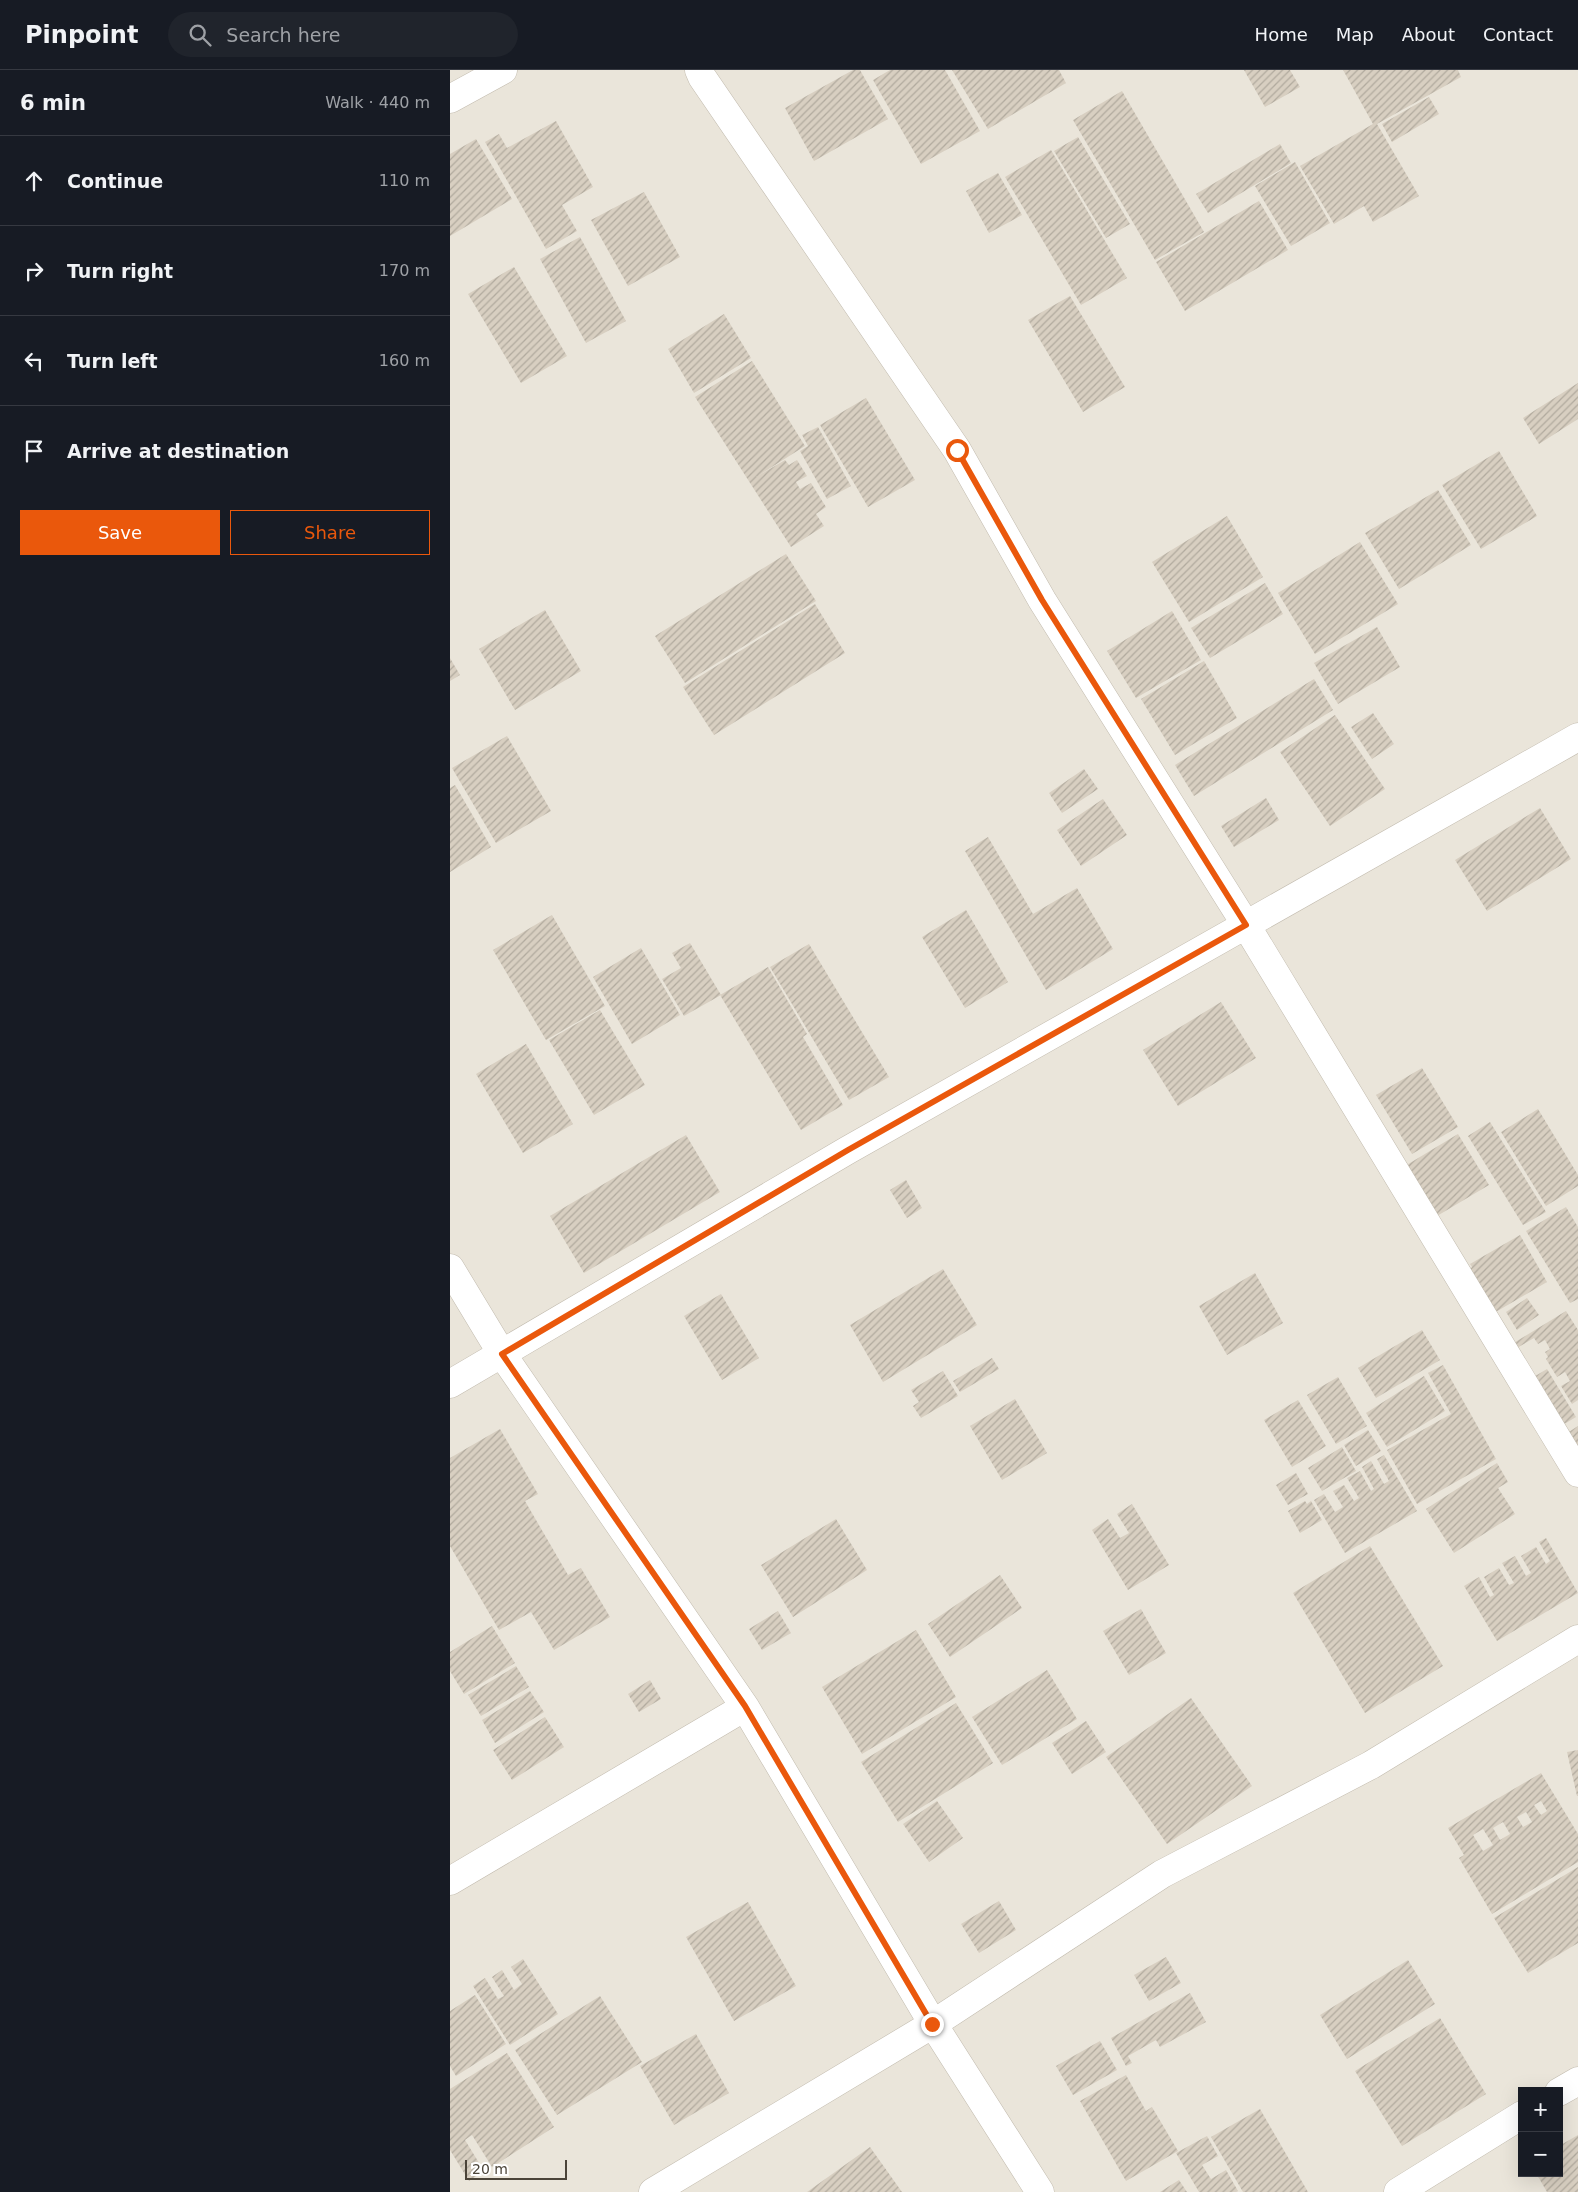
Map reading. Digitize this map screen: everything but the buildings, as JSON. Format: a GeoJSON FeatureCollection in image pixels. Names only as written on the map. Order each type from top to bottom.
{"type":"FeatureCollection","features":[{"type":"Feature","properties":{"kind":"street"},"geometry":{"type":"LineString","coordinates":[[450,99],[502,70]]}},
{"type":"Feature","properties":{"kind":"street"},"geometry":{"type":"LineString","coordinates":[[699,70],[957,450],[1042,600],[1246,925],[1578,1473]]}},
{"type":"Feature","properties":{"kind":"street"},"geometry":{"type":"LineString","coordinates":[[450,1384],[848,1150],[1578,737]]}},
{"type":"Feature","properties":{"kind":"street"},"geometry":{"type":"LineString","coordinates":[[450,1268],[502,1354],[745,1706],[932,2024],[1040,2192]]}},
{"type":"Feature","properties":{"kind":"street"},"geometry":{"type":"LineString","coordinates":[[653,2192],[932,2024],[1162,1874],[1370,1765],[1578,1639]]}},
{"type":"Feature","properties":{"kind":"street"},"geometry":{"type":"LineString","coordinates":[[450,1881],[745,1706]]}},
{"type":"Feature","properties":{"kind":"street"},"geometry":{"type":"LineString","coordinates":[[1563,2089],[1578,2080]]}},
{"type":"Feature","properties":{"kind":"street"},"geometry":{"type":"LineString","coordinates":[[1398,2192],[1518,2117]]}},
{"type":"Feature","properties":{"kind":"shaded area"},"geometry":{"type":"Polygon","coordinates":[[[450,70],[1578,70],[1578,2192],[450,2192],[450,70]]]}},
{"type":"Feature","properties":{"kind":"route"},"geometry":{"type":"LineString","coordinates":[[932,2024],[745,1706],[502,1354],[848,1150],[1246,925],[1042,600],[957,450]]}}]}
